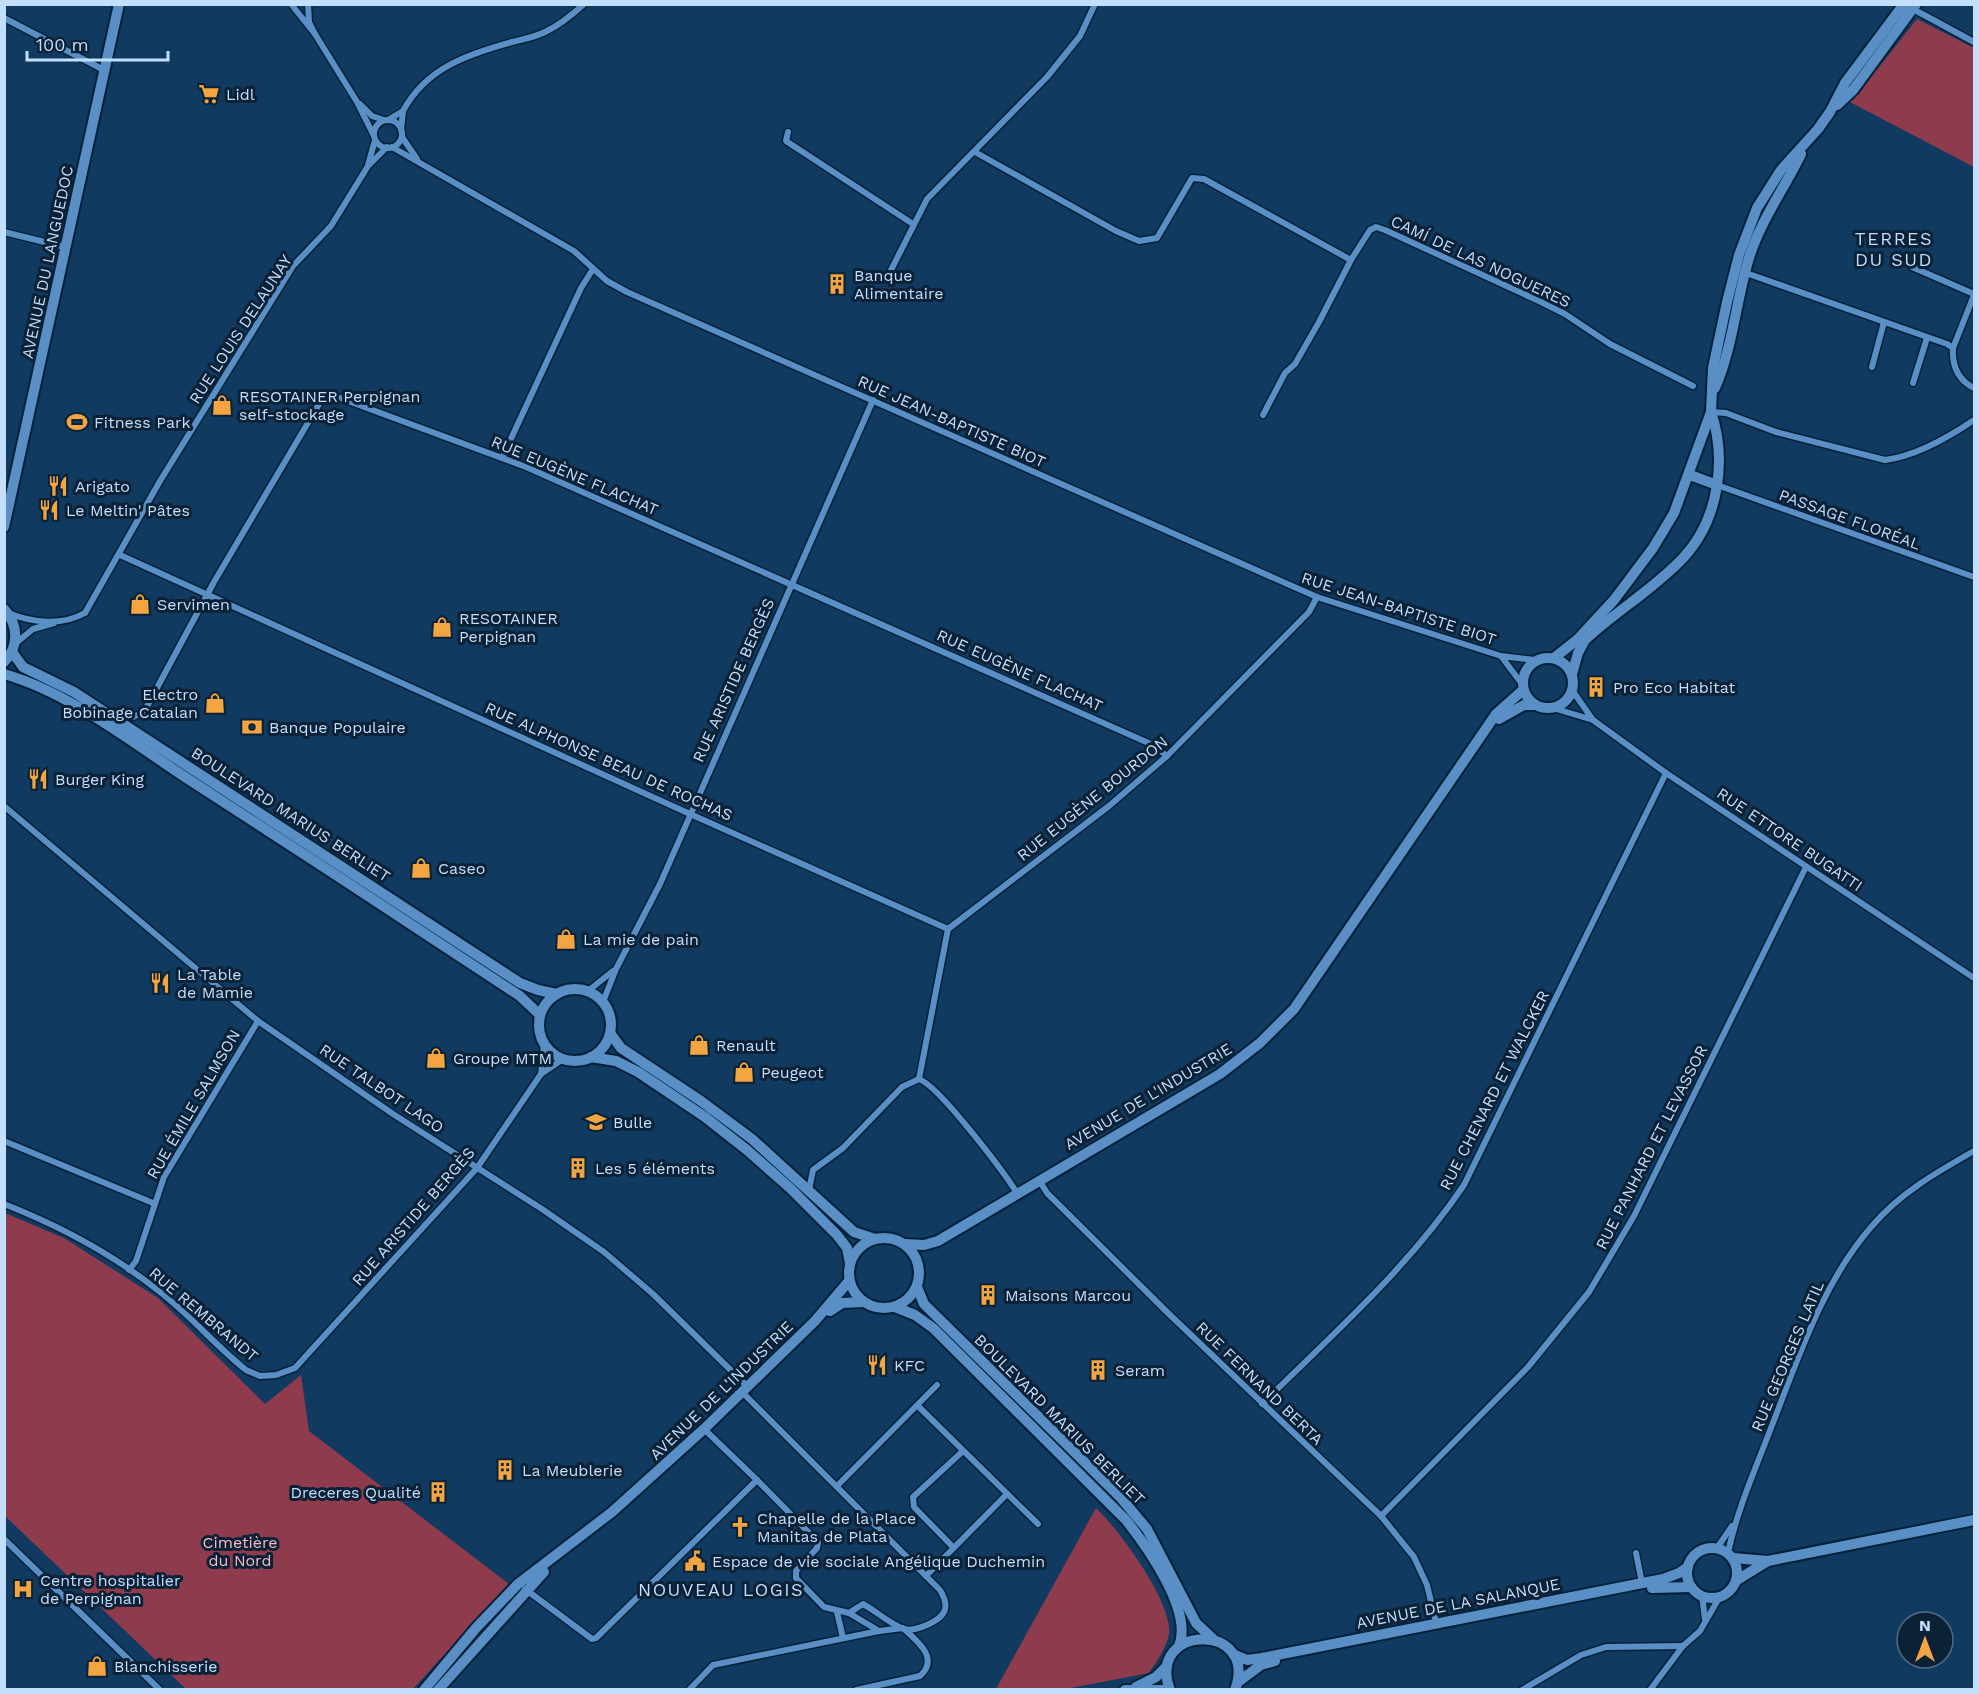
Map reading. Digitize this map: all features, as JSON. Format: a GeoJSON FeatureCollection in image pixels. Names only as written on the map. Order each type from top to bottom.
{"type":"FeatureCollection","features":[{"type":"Feature","properties":{"kind":"main road","name":"AVENUE DU LANGUEDOC"},"geometry":{"type":"LineString","coordinates":[[4,527],[119,4]]}},
{"type":"Feature","properties":{"kind":"main road"},"geometry":{"type":"LineString","coordinates":[[1713,394],[1723,369],[1746,273],[1759,232],[1806,145],[1830,112],[1853,90],[1911,6]]}},
{"type":"Feature","properties":{"kind":"main road"},"geometry":{"type":"LineString","coordinates":[[1712,412],[1720,445],[1717,485],[1707,518],[1684,557],[1586,640],[1578,653],[1572,674],[1572,690],[1568,698],[1553,708],[1534,705],[1522,687],[1523,674],[1535,660],[1554,658],[1578,639],[1632,578],[1674,513],[1712,412],[1713,368],[1746,234],[1781,170],[1806,145]]}},
{"type":"Feature","properties":{"kind":"main road"},"geometry":{"type":"LineString","coordinates":[[1690,475],[1717,485]]}},
{"type":"Feature","properties":{"kind":"main road"},"geometry":{"type":"LineString","coordinates":[[4,662],[14,648],[14,622],[6,611]]}},
{"type":"Feature","properties":{"kind":"main road","name":"BOULEVARD MARIUS BERLIET"},"geometry":{"type":"LineString","coordinates":[[14,648],[23,667],[74,692],[116,718],[520,983],[538,990],[557,993]]}},
{"type":"Feature","properties":{"kind":"main road"},"geometry":{"type":"LineString","coordinates":[[1554,658],[1568,667],[1572,674]]}},
{"type":"Feature","properties":{"kind":"main road","name":"BOULEVARD MARIUS BERLIET"},"geometry":{"type":"LineString","coordinates":[[4,674],[26,680],[64,700],[140,747],[520,996],[540,1015]]}},
{"type":"Feature","properties":{"kind":"main road","name":"AVENUE DE L'INDUSTRIE"},"geometry":{"type":"LineString","coordinates":[[904,1244],[924,1245],[938,1241],[1220,1074],[1260,1044],[1294,1009],[1496,714],[1522,687]]}},
{"type":"Feature","properties":{"kind":"main road","name":"AVENUE DE L'INDUSTRIE"},"geometry":{"type":"LineString","coordinates":[[1484,733],[1512,710],[1524,705],[1534,705]]}},
{"type":"Feature","properties":{"kind":"main road"},"geometry":{"type":"LineString","coordinates":[[591,1058],[606,1043],[610,1033],[609,1012],[603,1002],[588,992],[574,989],[557,993],[548,1000],[540,1015],[539,1033],[552,1054],[563,1059],[577,1061],[591,1058],[616,1061],[638,1072],[705,1117],[790,1188],[837,1235],[847,1248],[850,1263],[849,1281],[854,1293],[863,1302],[879,1308],[895,1307],[908,1299],[917,1287],[919,1269],[914,1255],[904,1244],[890,1238],[875,1239],[855,1232],[752,1139],[710,1107],[621,1048],[610,1033]]}},
{"type":"Feature","properties":{"kind":"main road"},"geometry":{"type":"LineString","coordinates":[[850,1263],[855,1252],[875,1239]]}},
{"type":"Feature","properties":{"kind":"main road","name":"AVENUE DE L'INDUSTRIE"},"geometry":{"type":"LineString","coordinates":[[919,1269],[923,1257],[938,1241]]}},
{"type":"Feature","properties":{"kind":"main road","name":"AVENUE DE L'INDUSTRIE"},"geometry":{"type":"LineString","coordinates":[[424,1689],[455,1661],[522,1587],[612,1512],[745,1390],[815,1321],[849,1281]]}},
{"type":"Feature","properties":{"kind":"main road","name":"BOULEVARD MARIUS BERLIET"},"geometry":{"type":"LineString","coordinates":[[917,1287],[924,1304],[1121,1498],[1147,1529],[1168,1565],[1196,1623],[1233,1654]]}},
{"type":"Feature","properties":{"kind":"main road","name":"AVENUE DE L'INDUSTRIE"},"geometry":{"type":"LineString","coordinates":[[815,1321],[842,1303],[863,1302]]}},
{"type":"Feature","properties":{"kind":"main road","name":"BOULEVARD MARIUS BERLIET"},"geometry":{"type":"LineString","coordinates":[[895,1307],[915,1315],[933,1328],[1126,1520],[1146,1548],[1175,1603],[1183,1626],[1179,1646]]}},
{"type":"Feature","properties":{"kind":"main road"},"geometry":{"type":"LineString","coordinates":[[1731,1556],[1738,1572],[1737,1580],[1730,1591],[1719,1598],[1702,1596],[1691,1587],[1688,1567],[1695,1554],[1709,1548],[1717,1548],[1731,1556],[1768,1561],[1974,1520]]}},
{"type":"Feature","properties":{"kind":"main road"},"geometry":{"type":"LineString","coordinates":[[1737,1580],[1768,1561]]}},
{"type":"Feature","properties":{"kind":"main road","name":"AVENUE DE LA SALANQUE"},"geometry":{"type":"LineString","coordinates":[[1233,1654],[1247,1660],[1262,1658],[1642,1583],[1679,1573],[1688,1567]]}},
{"type":"Feature","properties":{"kind":"main road","name":"AVENUE DE LA SALANQUE"},"geometry":{"type":"LineString","coordinates":[[1236,1688],[1261,1665],[1283,1660],[1664,1586],[1691,1587]]}},
{"type":"Feature","properties":{"kind":"main road"},"geometry":{"type":"LineString","coordinates":[[1129,1689],[1156,1677],[1167,1666],[1179,1646],[1201,1637],[1213,1639]]}},
{"type":"Feature","properties":{"kind":"main road"},"geometry":{"type":"LineString","coordinates":[[1233,1654],[1237,1663],[1236,1688]]}},
{"type":"Feature","properties":{"kind":"main road","name":"AVENUE DE L'INDUSTRIE"},"geometry":{"type":"LineString","coordinates":[[438,1689],[455,1661]]}},
{"type":"Feature","properties":{"kind":"main road"},"geometry":{"type":"LineString","coordinates":[[1129,1689],[1169,1689],[1167,1666]]}},
{"type":"Feature","properties":{"kind":"street"},"geometry":{"type":"LineString","coordinates":[[291,4],[305,25],[315,34]]}},
{"type":"Feature","properties":{"kind":"street"},"geometry":{"type":"LineString","coordinates":[[308,4],[309,22],[357,102],[375,138],[389,147],[401,134],[403,111]]}},
{"type":"Feature","properties":{"kind":"street"},"geometry":{"type":"LineString","coordinates":[[375,138],[377,124],[403,111],[417,90],[448,65],[473,54],[546,32],[566,20],[584,4]]}},
{"type":"Feature","properties":{"kind":"street"},"geometry":{"type":"LineString","coordinates":[[887,278],[913,224],[935,188],[975,152],[1047,77],[1080,36],[1095,4]]}},
{"type":"Feature","properties":{"kind":"street"},"geometry":{"type":"LineString","coordinates":[[1911,6],[1974,42]]}},
{"type":"Feature","properties":{"kind":"street"},"geometry":{"type":"LineString","coordinates":[[4,18],[104,70]]}},
{"type":"Feature","properties":{"kind":"street"},"geometry":{"type":"LineString","coordinates":[[357,102],[372,116],[397,123],[401,134]]}},
{"type":"Feature","properties":{"kind":"street"},"geometry":{"type":"LineString","coordinates":[[788,132],[786,141],[913,224]]}},
{"type":"Feature","properties":{"kind":"street","name":"RUE JEAN-BAPTISTE BIOT"},"geometry":{"type":"LineString","coordinates":[[401,134],[417,159]]}},
{"type":"Feature","properties":{"kind":"street","name":"RUE LOUIS DELAUNAY"},"geometry":{"type":"LineString","coordinates":[[368,166],[375,138]]}},
{"type":"Feature","properties":{"kind":"street","name":"RUE LOUIS DELAUNAY"},"geometry":{"type":"LineString","coordinates":[[14,648],[33,629],[70,621],[86,612],[160,481],[293,266],[330,226],[368,166],[389,147]]}},
{"type":"Feature","properties":{"kind":"street","name":"RUE JEAN-BAPTISTE BIOT"},"geometry":{"type":"LineString","coordinates":[[389,147],[417,159],[573,252],[627,292],[1317,597],[1501,656],[1535,660]]}},
{"type":"Feature","properties":{"kind":"street"},"geometry":{"type":"LineString","coordinates":[[975,152],[1116,231],[1139,241],[1157,238],[1192,178],[1204,179],[1351,260],[1319,322],[1295,364],[1285,373],[1263,415]]}},
{"type":"Feature","properties":{"kind":"street","name":"CAMÍ DE LAS NOGUERES"},"geometry":{"type":"LineString","coordinates":[[1351,260],[1370,230],[1376,227],[1385,230],[1565,314],[1610,344],[1693,387]]}},
{"type":"Feature","properties":{"kind":"street"},"geometry":{"type":"LineString","coordinates":[[4,232],[65,247]]}},
{"type":"Feature","properties":{"kind":"street"},"geometry":{"type":"LineString","coordinates":[[1912,267],[1974,295],[1953,348],[1952,364],[1966,384],[1974,388]]}},
{"type":"Feature","properties":{"kind":"street"},"geometry":{"type":"LineString","coordinates":[[502,458],[581,288],[593,269]]}},
{"type":"Feature","properties":{"kind":"street"},"geometry":{"type":"LineString","coordinates":[[1746,273],[1953,348]]}},
{"type":"Feature","properties":{"kind":"street"},"geometry":{"type":"LineString","coordinates":[[1872,367],[1884,322]]}},
{"type":"Feature","properties":{"kind":"street"},"geometry":{"type":"LineString","coordinates":[[1913,383],[1927,338]]}},
{"type":"Feature","properties":{"kind":"street","name":"RUE EUGÈNE FLACHAT"},"geometry":{"type":"LineString","coordinates":[[116,718],[133,717],[144,712],[208,594],[322,399],[332,395],[502,458],[1153,745],[1167,756]]}},
{"type":"Feature","properties":{"kind":"street","name":"RUE ARISTIDE BERGÈS"},"geometry":{"type":"LineString","coordinates":[[603,1002],[616,969],[660,884],[873,400]]}},
{"type":"Feature","properties":{"kind":"street"},"geometry":{"type":"LineString","coordinates":[[1712,412],[1726,413],[1776,432],[1886,460],[1896,459],[1947,437],[1974,420]]}},
{"type":"Feature","properties":{"kind":"street","name":"PASSAGE FLORÉAL"},"geometry":{"type":"LineString","coordinates":[[1717,485],[1974,577]]}},
{"type":"Feature","properties":{"kind":"street","name":"RUE ALPHONSE BEAU DE ROCHAS"},"geometry":{"type":"LineString","coordinates":[[120,555],[948,929]]}},
{"type":"Feature","properties":{"kind":"street","name":"RUE EUGÈNE BOURDON"},"geometry":{"type":"LineString","coordinates":[[948,929],[1109,806],[1167,756],[1309,612],[1317,597]]}},
{"type":"Feature","properties":{"kind":"street"},"geometry":{"type":"LineString","coordinates":[[6,611],[21,618],[60,622]]}},
{"type":"Feature","properties":{"kind":"street","name":"RUE JEAN-BAPTISTE BIOT"},"geometry":{"type":"LineString","coordinates":[[1501,656],[1522,687]]}},
{"type":"Feature","properties":{"kind":"street","name":"RUE ETTORE BUGATTI"},"geometry":{"type":"LineString","coordinates":[[1572,690],[1593,720],[1666,773],[1974,978]]}},
{"type":"Feature","properties":{"kind":"street","name":"RUE ETTORE BUGATTI"},"geometry":{"type":"LineString","coordinates":[[1553,708],[1593,720]]}},
{"type":"Feature","properties":{"kind":"street","name":"RUE CHENARD ET WALCKER"},"geometry":{"type":"LineString","coordinates":[[1262,1404],[1399,1268],[1435,1228],[1464,1185],[1666,773]]}},
{"type":"Feature","properties":{"kind":"street","name":"RUE TALBOT LAGO"},"geometry":{"type":"LineString","coordinates":[[4,806],[258,1021],[604,1252],[653,1294],[940,1590],[946,1600],[946,1610],[940,1619],[914,1630],[879,1631],[713,1665],[689,1689]]}},
{"type":"Feature","properties":{"kind":"street","name":"RUE PANHARD ET LEVASSOR"},"geometry":{"type":"LineString","coordinates":[[1381,1516],[1528,1367],[1589,1292],[1634,1216],[1806,867]]}},
{"type":"Feature","properties":{"kind":"street"},"geometry":{"type":"LineString","coordinates":[[919,1079],[948,929]]}},
{"type":"Feature","properties":{"kind":"street","name":"RUE ARISTIDE BERGÈS"},"geometry":{"type":"LineString","coordinates":[[588,992],[616,969]]}},
{"type":"Feature","properties":{"kind":"street","name":"RUE ÉMILE SALMSON"},"geometry":{"type":"LineString","coordinates":[[129,1270],[135,1261],[153,1203],[164,1177],[258,1021]]}},
{"type":"Feature","properties":{"kind":"street","name":"RUE ARISTIDE BERGÈS"},"geometry":{"type":"LineString","coordinates":[[541,1074],[544,1044]]}},
{"type":"Feature","properties":{"kind":"street","name":"RUE ARISTIDE BERGÈS"},"geometry":{"type":"LineString","coordinates":[[295,1368],[477,1168],[541,1074],[563,1059]]}},
{"type":"Feature","properties":{"kind":"street"},"geometry":{"type":"LineString","coordinates":[[809,1190],[813,1170],[843,1148],[902,1087],[919,1079],[927,1081],[944,1100],[1017,1193]]}},
{"type":"Feature","properties":{"kind":"street"},"geometry":{"type":"LineString","coordinates":[[4,1142],[153,1203]]}},
{"type":"Feature","properties":{"kind":"street","name":"RUE GEORGES LATIL"},"geometry":{"type":"LineString","coordinates":[[1717,1548],[1734,1524],[1793,1371],[1820,1308],[1841,1269],[1873,1225],[1896,1202],[1929,1176],[1974,1151]]}},
{"type":"Feature","properties":{"kind":"street","name":"RUE FERNAND BERTA"},"geometry":{"type":"LineString","coordinates":[[1039,1180],[1047,1193],[1262,1404],[1381,1516],[1414,1557],[1427,1585],[1436,1622]]}},
{"type":"Feature","properties":{"kind":"street","name":"RUE REMBRANDT"},"geometry":{"type":"LineString","coordinates":[[4,1204],[54,1224],[129,1270],[160,1292],[246,1370],[268,1375],[295,1368]]}},
{"type":"Feature","properties":{"kind":"street"},"geometry":{"type":"LineString","coordinates":[[837,1486],[907,1414],[918,1406],[936,1385]]}},
{"type":"Feature","properties":{"kind":"street"},"geometry":{"type":"LineString","coordinates":[[918,1406],[1038,1524]]}},
{"type":"Feature","properties":{"kind":"street"},"geometry":{"type":"LineString","coordinates":[[704,1429],[818,1542],[817,1548],[796,1571],[796,1578],[824,1607],[837,1612],[849,1613],[879,1631]]}},
{"type":"Feature","properties":{"kind":"street"},"geometry":{"type":"LineString","coordinates":[[953,1547],[914,1508],[913,1497],[963,1451]]}},
{"type":"Feature","properties":{"kind":"street"},"geometry":{"type":"LineString","coordinates":[[522,1587],[592,1639],[596,1638],[757,1480]]}},
{"type":"Feature","properties":{"kind":"street"},"geometry":{"type":"LineString","coordinates":[[926,1576],[1007,1494]]}},
{"type":"Feature","properties":{"kind":"street","name":"RUE GEORGES LATIL"},"geometry":{"type":"LineString","coordinates":[[1731,1556],[1734,1524]]}},
{"type":"Feature","properties":{"kind":"street"},"geometry":{"type":"LineString","coordinates":[[4,1539],[160,1689]]}},
{"type":"Feature","properties":{"kind":"street"},"geometry":{"type":"LineString","coordinates":[[1636,1553],[1642,1583]]}},
{"type":"Feature","properties":{"kind":"street"},"geometry":{"type":"LineString","coordinates":[[1702,1596],[1705,1620]]}},
{"type":"Feature","properties":{"kind":"street"},"geometry":{"type":"LineString","coordinates":[[1650,1689],[1683,1646],[1700,1631],[1719,1598]]}},
{"type":"Feature","properties":{"kind":"street"},"geometry":{"type":"LineString","coordinates":[[849,1613],[863,1604],[903,1629],[925,1650],[928,1657],[924,1672],[915,1677],[856,1689]]}},
{"type":"Feature","properties":{"kind":"street"},"geometry":{"type":"LineString","coordinates":[[837,1612],[843,1638]]}},
{"type":"Feature","properties":{"kind":"street"},"geometry":{"type":"LineString","coordinates":[[1522,1689],[1581,1655],[1606,1647],[1683,1646]]}},
{"type":"Feature","properties":{"kind":"green space"},"geometry":{"type":"Polygon","coordinates":[[[1917,19],[1974,48],[1974,167],[1846,100],[1852,101],[1917,19]]]}},
{"type":"Feature","properties":{"kind":"green space","name":"Cimetière du Nord"},"geometry":{"type":"Polygon","coordinates":[[[5,1213],[64,1238],[158,1298],[265,1404],[301,1375],[309,1431],[509,1584],[413,1689],[186,1689],[5,1516],[5,1213]]]}},
{"type":"Feature","properties":{"kind":"green space"},"geometry":{"type":"Polygon","coordinates":[[[1096,1508],[1129,1547],[1160,1598],[1169,1627],[1166,1645],[1149,1673],[1066,1689],[996,1689],[1096,1508]]]}},
{"type":"Feature","properties":{"kind":"place","name":"Lidl"},"geometry":{"type":"Point","coordinates":[209,94]}},
{"type":"Feature","properties":{"kind":"place","name":"Banque Alimentaire"},"geometry":{"type":"Point","coordinates":[837,284]}},
{"type":"Feature","properties":{"kind":"place","name":"RESOTAINER Perpignan self-stockage"},"geometry":{"type":"Point","coordinates":[222,405]}},
{"type":"Feature","properties":{"kind":"place","name":"Fitness Park"},"geometry":{"type":"Point","coordinates":[77,422]}},
{"type":"Feature","properties":{"kind":"place","name":"Arigato"},"geometry":{"type":"Point","coordinates":[58,486]}},
{"type":"Feature","properties":{"kind":"place","name":"Le Meltin' Pâtes"},"geometry":{"type":"Point","coordinates":[49,510]}},
{"type":"Feature","properties":{"kind":"place","name":"Servimen"},"geometry":{"type":"Point","coordinates":[140,604]}},
{"type":"Feature","properties":{"kind":"place","name":"RESOTAINER Perpignan"},"geometry":{"type":"Point","coordinates":[442,627]}},
{"type":"Feature","properties":{"kind":"place","name":"Pro Eco Habitat"},"geometry":{"type":"Point","coordinates":[1596,687]}},
{"type":"Feature","properties":{"kind":"place","name":"Electro Bobinage Catalan"},"geometry":{"type":"Point","coordinates":[215,703]}},
{"type":"Feature","properties":{"kind":"place","name":"Banque Populaire"},"geometry":{"type":"Point","coordinates":[252,727]}},
{"type":"Feature","properties":{"kind":"place","name":"Burger King"},"geometry":{"type":"Point","coordinates":[38,779]}},
{"type":"Feature","properties":{"kind":"place","name":"Caseo"},"geometry":{"type":"Point","coordinates":[421,868]}},
{"type":"Feature","properties":{"kind":"place","name":"La mie de pain"},"geometry":{"type":"Point","coordinates":[566,939]}},
{"type":"Feature","properties":{"kind":"place","name":"La Table de Mamie"},"geometry":{"type":"Point","coordinates":[160,983]}},
{"type":"Feature","properties":{"kind":"place","name":"Renault"},"geometry":{"type":"Point","coordinates":[699,1045]}},
{"type":"Feature","properties":{"kind":"place","name":"Groupe MTM"},"geometry":{"type":"Point","coordinates":[436,1058]}},
{"type":"Feature","properties":{"kind":"place","name":"Peugeot"},"geometry":{"type":"Point","coordinates":[744,1072]}},
{"type":"Feature","properties":{"kind":"place","name":"Bulle"},"geometry":{"type":"Point","coordinates":[596,1122]}},
{"type":"Feature","properties":{"kind":"place","name":"Les 5 éléments"},"geometry":{"type":"Point","coordinates":[578,1168]}},
{"type":"Feature","properties":{"kind":"place","name":"Maisons Marcou"},"geometry":{"type":"Point","coordinates":[988,1295]}},
{"type":"Feature","properties":{"kind":"place","name":"KFC"},"geometry":{"type":"Point","coordinates":[877,1365]}},
{"type":"Feature","properties":{"kind":"place","name":"Seram"},"geometry":{"type":"Point","coordinates":[1098,1370]}},
{"type":"Feature","properties":{"kind":"place","name":"La Meublerie"},"geometry":{"type":"Point","coordinates":[505,1470]}},
{"type":"Feature","properties":{"kind":"place","name":"Dreceres Qualité"},"geometry":{"type":"Point","coordinates":[438,1492]}},
{"type":"Feature","properties":{"kind":"place","name":"Chapelle de la Place Manitas de Plata"},"geometry":{"type":"Point","coordinates":[740,1527]}},
{"type":"Feature","properties":{"kind":"place","name":"Espace de vie sociale Angélique Duchemin"},"geometry":{"type":"Point","coordinates":[695,1561]}},
{"type":"Feature","properties":{"kind":"place","name":"Centre hospitalier de Perpignan"},"geometry":{"type":"Point","coordinates":[23,1589]}},
{"type":"Feature","properties":{"kind":"place","name":"Blanchisserie"},"geometry":{"type":"Point","coordinates":[97,1666]}},
{"type":"Feature","properties":{"kind":"district","name":"TERRES DU SUD"},"geometry":{"type":"Point","coordinates":[1894,249]}},
{"type":"Feature","properties":{"kind":"district","name":"NOUVEAU LOGIS"},"geometry":{"type":"Point","coordinates":[721,1590]}}]}
